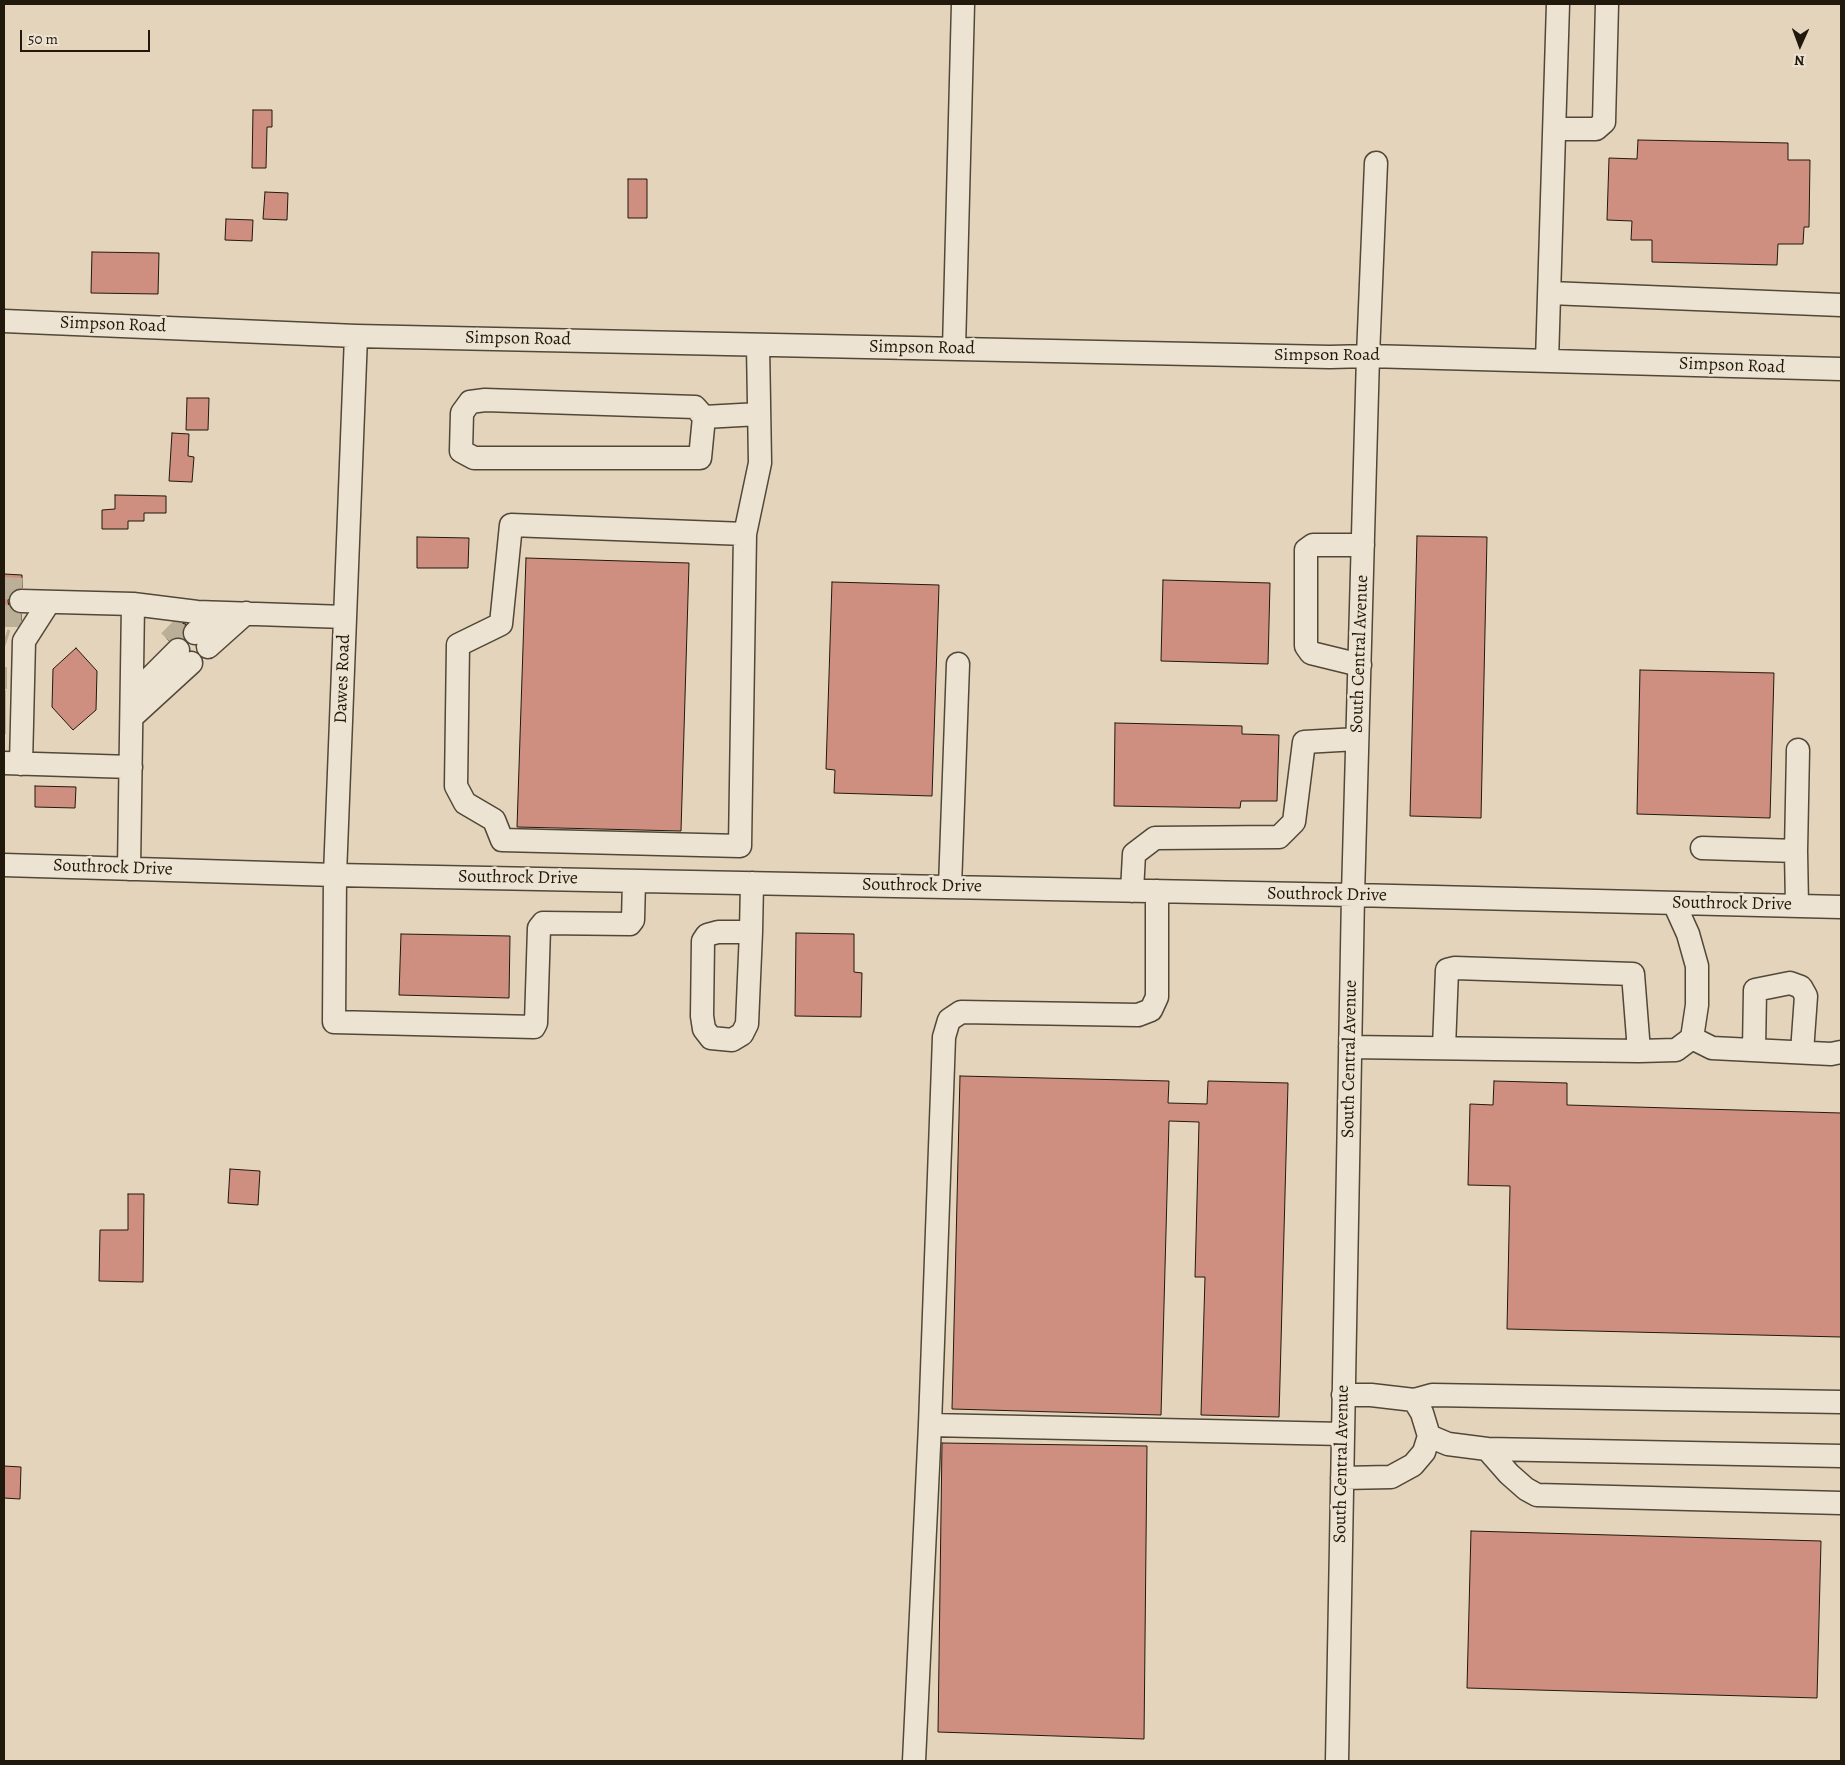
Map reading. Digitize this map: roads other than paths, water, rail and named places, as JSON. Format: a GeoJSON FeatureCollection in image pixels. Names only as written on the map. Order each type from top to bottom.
{"type":"FeatureCollection","features":[{"type":"Feature","properties":{"kind":"street"},"geometry":{"type":"LineString","coordinates":[[954,349],[963,4]]}},
{"type":"Feature","properties":{"kind":"street"},"geometry":{"type":"LineString","coordinates":[[1548,361],[1558,4]]}},
{"type":"Feature","properties":{"kind":"street"},"geometry":{"type":"LineString","coordinates":[[1555,129],[1596,129],[1604,122],[1607,4]]}},
{"type":"Feature","properties":{"kind":"street","name":"South Central Avenue"},"geometry":{"type":"LineString","coordinates":[[1337,1761],[1353,895],[1368,356],[1376,163]]}},
{"type":"Feature","properties":{"kind":"street"},"geometry":{"type":"LineString","coordinates":[[1550,293],[1841,305]]}},
{"type":"Feature","properties":{"kind":"street","name":"Simpson Road"},"geometry":{"type":"LineString","coordinates":[[4,321],[356,336],[1330,357],[1368,356],[1841,369]]}},
{"type":"Feature","properties":{"kind":"street","name":"Dawes Road"},"geometry":{"type":"LineString","coordinates":[[356,336],[335,874],[334,1022],[534,1027],[536,1023],[539,928],[543,923],[630,924],[633,920],[634,881]]}},
{"type":"Feature","properties":{"kind":"street"},"geometry":{"type":"LineString","coordinates":[[745,534],[511,525],[501,624],[458,645],[456,786],[465,803],[494,820],[502,840],[740,846],[745,534],[760,463],[758,345]]}},
{"type":"Feature","properties":{"kind":"street"},"geometry":{"type":"LineString","coordinates":[[485,400],[695,407],[704,417],[700,458],[474,458],[461,451],[462,413],[470,402],[485,400]]}},
{"type":"Feature","properties":{"kind":"street"},"geometry":{"type":"LineString","coordinates":[[704,417],[759,414]]}},
{"type":"Feature","properties":{"kind":"street"},"geometry":{"type":"LineString","coordinates":[[1360,665],[1311,654],[1306,646],[1306,550],[1313,545],[1363,545]]}},
{"type":"Feature","properties":{"kind":"street"},"geometry":{"type":"LineString","coordinates":[[21,602],[133,604],[200,626],[246,613],[345,617]]}},
{"type":"Feature","properties":{"kind":"street"},"geometry":{"type":"LineString","coordinates":[[49,602],[15,659],[12,764],[131,768]]}},
{"type":"Feature","properties":{"kind":"street"},"geometry":{"type":"LineString","coordinates":[[129,869],[133,604]]}},
{"type":"Feature","properties":{"kind":"street"},"geometry":{"type":"LineString","coordinates":[[200,626],[246,613]]}},
{"type":"Feature","properties":{"kind":"street"},"geometry":{"type":"LineString","coordinates":[[132,696],[179,651],[132,696]]}},
{"type":"Feature","properties":{"kind":"street"},"geometry":{"type":"LineString","coordinates":[[950,887],[958,664]]}},
{"type":"Feature","properties":{"kind":"street"},"geometry":{"type":"LineString","coordinates":[[1132,891],[1134,854],[1155,838],[1279,837],[1294,822],[1304,742],[1357,739]]}},
{"type":"Feature","properties":{"kind":"street"},"geometry":{"type":"LineString","coordinates":[[1797,906],[1798,750]]}},
{"type":"Feature","properties":{"kind":"street"},"geometry":{"type":"LineString","coordinates":[[1702,848],[1796,851]]}},
{"type":"Feature","properties":{"kind":"street","name":"Southrock Drive"},"geometry":{"type":"LineString","coordinates":[[4,865],[634,881],[1841,907]]}},
{"type":"Feature","properties":{"kind":"street"},"geometry":{"type":"LineString","coordinates":[[750,932],[718,932],[706,935],[703,941],[702,1016],[704,1029],[711,1038],[732,1040],[742,1034],[747,1024],[752,883]]}},
{"type":"Feature","properties":{"kind":"street"},"geometry":{"type":"LineString","coordinates":[[914,1761],[930,1425],[944,1037],[949,1020],[961,1012],[1138,1015],[1151,1010],[1157,997],[1157,891]]}},
{"type":"Feature","properties":{"kind":"street"},"geometry":{"type":"LineString","coordinates":[[1350,1047],[1676,1050],[1692,1038],[1697,1005],[1697,966],[1688,934],[1674,903]]}},
{"type":"Feature","properties":{"kind":"street"},"geometry":{"type":"LineString","coordinates":[[1444,1048],[1447,970],[1455,968],[1633,974],[1639,1051]]}},
{"type":"Feature","properties":{"kind":"street"},"geometry":{"type":"LineString","coordinates":[[1754,1050],[1755,990],[1790,983],[1801,987],[1806,996],[1802,1052]]}},
{"type":"Feature","properties":{"kind":"street"},"geometry":{"type":"LineString","coordinates":[[1692,1038],[1712,1048],[1831,1054],[1841,1052]]}},
{"type":"Feature","properties":{"kind":"street"},"geometry":{"type":"LineString","coordinates":[[1344,1395],[1371,1395],[1414,1400],[1432,1395],[1841,1402]]}},
{"type":"Feature","properties":{"kind":"street"},"geometry":{"type":"LineString","coordinates":[[1342,1478],[1391,1477],[1413,1465],[1424,1452],[1429,1436],[1422,1414],[1414,1400]]}},
{"type":"Feature","properties":{"kind":"street"},"geometry":{"type":"LineString","coordinates":[[930,1425],[1343,1434]]}},
{"type":"Feature","properties":{"kind":"street"},"geometry":{"type":"LineString","coordinates":[[1429,1436],[1448,1444],[1487,1449],[1841,1456]]}},
{"type":"Feature","properties":{"kind":"street"},"geometry":{"type":"LineString","coordinates":[[1487,1449],[1526,1490],[1537,1495],[1841,1503]]}},
{"type":"Feature","properties":{"kind":"tunnel"},"geometry":{"type":"LineString","coordinates":[[4,588],[22,589]]}},
{"type":"Feature","properties":{"kind":"tunnel"},"geometry":{"type":"LineString","coordinates":[[4,616],[21,616]]}},
{"type":"Feature","properties":{"kind":"tunnel"},"geometry":{"type":"LineString","coordinates":[[169,641],[186,624]]}}]}
